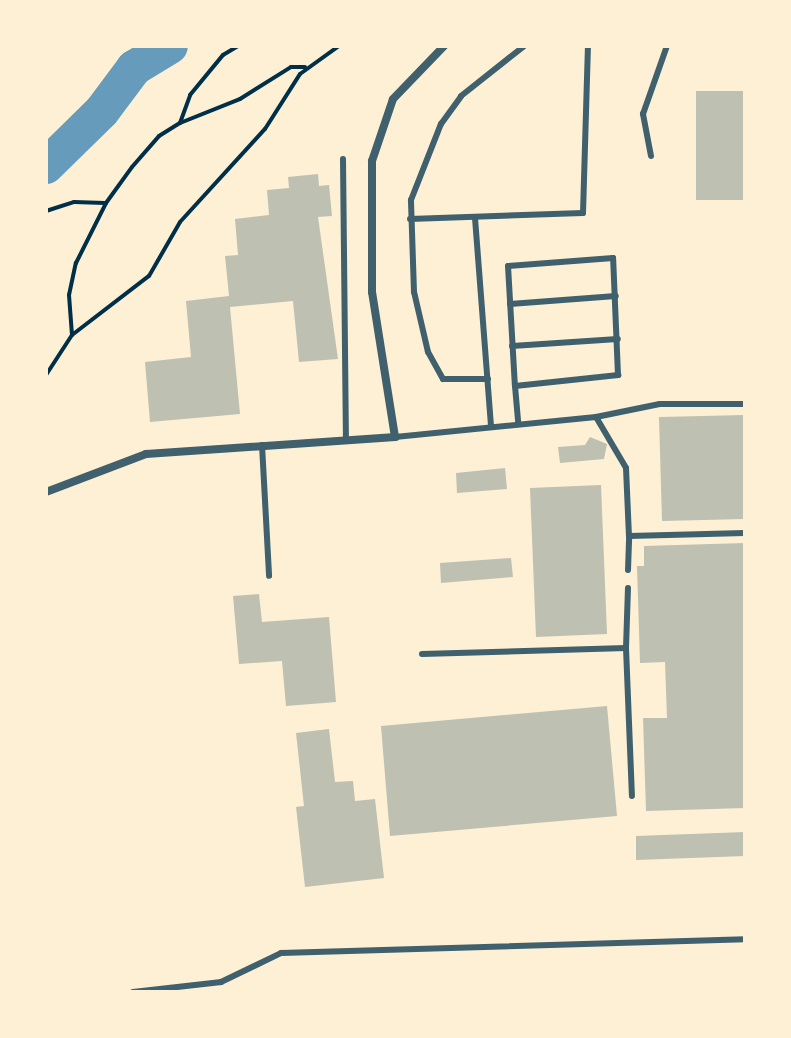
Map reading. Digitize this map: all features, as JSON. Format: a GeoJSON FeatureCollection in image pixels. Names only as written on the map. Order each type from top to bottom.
{"type":"FeatureCollection","features":[{"type":"Feature","properties":{"kind":"street"},"geometry":{"type":"LineString","coordinates":[[46,492],[146,454],[395,437],[372,292],[372,161],[393,99],[444,46]]}},
{"type":"Feature","properties":{"kind":"lane"},"geometry":{"type":"LineString","coordinates":[[488,379],[450,382],[438,374],[414,292],[410,219],[415,190],[441,124],[461,96],[524,46]]}},
{"type":"Feature","properties":{"kind":"lane"},"geometry":{"type":"LineString","coordinates":[[410,219],[583,213],[588,46]]}},
{"type":"Feature","properties":{"kind":"lane"},"geometry":{"type":"LineString","coordinates":[[651,156],[643,114],[667,46]]}},
{"type":"Feature","properties":{"kind":"lane"},"geometry":{"type":"LineString","coordinates":[[343,159],[346,441]]}},
{"type":"Feature","properties":{"kind":"lane"},"geometry":{"type":"LineString","coordinates":[[475,218],[491,426]]}},
{"type":"Feature","properties":{"kind":"lane"},"geometry":{"type":"LineString","coordinates":[[515,386],[614,378],[620,371],[615,262],[608,256],[512,263],[510,304],[512,346],[515,386],[518,423]]}},
{"type":"Feature","properties":{"kind":"lane"},"geometry":{"type":"LineString","coordinates":[[510,304],[616,296]]}},
{"type":"Feature","properties":{"kind":"lane"},"geometry":{"type":"LineString","coordinates":[[512,346],[618,339]]}},
{"type":"Feature","properties":{"kind":"lane"},"geometry":{"type":"LineString","coordinates":[[395,437],[596,417],[660,404],[745,404]]}},
{"type":"Feature","properties":{"kind":"lane"},"geometry":{"type":"LineString","coordinates":[[596,417],[626,468],[628,570]]}},
{"type":"Feature","properties":{"kind":"lane"},"geometry":{"type":"LineString","coordinates":[[262,445],[269,576]]}},
{"type":"Feature","properties":{"kind":"lane"},"geometry":{"type":"LineString","coordinates":[[629,536],[745,533]]}},
{"type":"Feature","properties":{"kind":"lane"},"geometry":{"type":"LineString","coordinates":[[628,588],[626,648],[632,796]]}},
{"type":"Feature","properties":{"kind":"lane"},"geometry":{"type":"LineString","coordinates":[[422,654],[626,648]]}},
{"type":"Feature","properties":{"kind":"lane"},"geometry":{"type":"LineString","coordinates":[[133,992],[221,982],[281,953],[745,939]]}},
{"type":"Feature","properties":{"kind":"path"},"geometry":{"type":"LineString","coordinates":[[180,123],[190,95],[223,55],[238,46]]}},
{"type":"Feature","properties":{"kind":"path"},"geometry":{"type":"LineString","coordinates":[[46,375],[72,335],[149,276],[180,222],[265,129],[306,67],[339,46]]}},
{"type":"Feature","properties":{"kind":"path"},"geometry":{"type":"LineString","coordinates":[[72,335],[69,295],[76,263],[106,203],[159,136],[180,123],[240,99],[291,67],[306,67]]}},
{"type":"Feature","properties":{"kind":"path"},"geometry":{"type":"LineString","coordinates":[[46,211],[74,202],[106,203]]}},
{"type":"Feature","properties":{"kind":"building"},"geometry":{"type":"Polygon","coordinates":[[[696,91],[745,91],[745,200],[696,200],[696,91]]]}},
{"type":"Feature","properties":{"kind":"building"},"geometry":{"type":"Polygon","coordinates":[[[318,174],[319,186],[329,185],[332,216],[318,217],[338,359],[299,362],[293,301],[230,307],[240,414],[150,422],[145,362],[191,357],[186,301],[229,296],[225,256],[238,255],[235,219],[269,215],[267,190],[289,188],[288,177],[318,174]]]}},
{"type":"Feature","properties":{"kind":"building"},"geometry":{"type":"Polygon","coordinates":[[[745,415],[745,519],[662,521],[659,417],[745,415]]]}},
{"type":"Feature","properties":{"kind":"building"},"geometry":{"type":"Polygon","coordinates":[[[590,437],[607,444],[604,459],[560,463],[558,447],[585,445],[590,437]]]}},
{"type":"Feature","properties":{"kind":"building"},"geometry":{"type":"Polygon","coordinates":[[[505,468],[507,489],[457,493],[456,473],[505,468]]]}},
{"type":"Feature","properties":{"kind":"building"},"geometry":{"type":"Polygon","coordinates":[[[601,485],[607,634],[536,637],[530,488],[601,485]]]}},
{"type":"Feature","properties":{"kind":"building"},"geometry":{"type":"Polygon","coordinates":[[[745,543],[745,808],[646,811],[643,718],[667,718],[665,662],[640,663],[637,566],[644,566],[644,546],[745,543]]]}},
{"type":"Feature","properties":{"kind":"building"},"geometry":{"type":"Polygon","coordinates":[[[511,558],[513,577],[441,583],[440,563],[511,558]]]}},
{"type":"Feature","properties":{"kind":"building"},"geometry":{"type":"Polygon","coordinates":[[[259,594],[262,622],[329,617],[336,702],[286,706],[282,661],[239,664],[233,596],[259,594]]]}},
{"type":"Feature","properties":{"kind":"building"},"geometry":{"type":"Polygon","coordinates":[[[607,706],[617,816],[390,836],[381,726],[607,706]]]}},
{"type":"Feature","properties":{"kind":"building"},"geometry":{"type":"Polygon","coordinates":[[[329,729],[335,782],[353,781],[355,801],[375,799],[384,878],[305,887],[296,807],[304,806],[296,733],[329,729]]]}},
{"type":"Feature","properties":{"kind":"building"},"geometry":{"type":"Polygon","coordinates":[[[745,832],[745,856],[636,860],[636,836],[745,832]]]}},
{"type":"Feature","properties":{"kind":"waterway"},"geometry":{"type":"LineString","coordinates":[[46,166],[102,111],[134,68],[170,46]]}}]}
